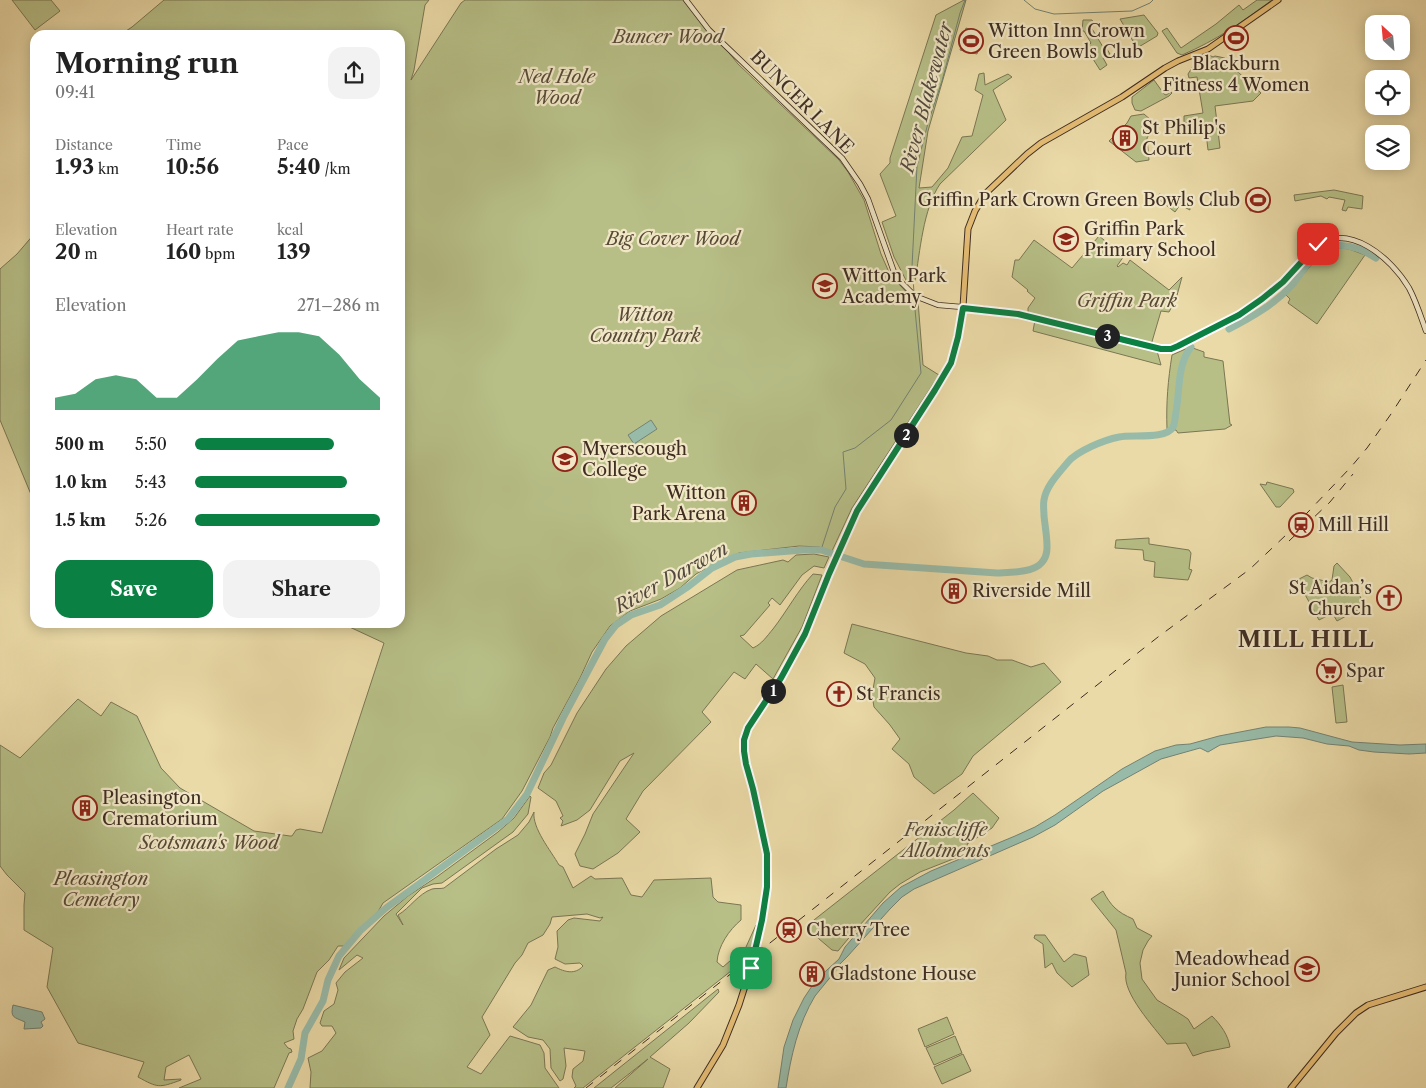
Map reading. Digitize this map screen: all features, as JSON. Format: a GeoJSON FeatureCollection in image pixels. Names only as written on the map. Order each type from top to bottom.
{"type":"FeatureCollection","features":[{"type":"Feature","properties":{"kind":"main road","name":"BUNCER LANE"},"geometry":{"type":"LineString","coordinates":[[686,0],[709,30],[842,158],[868,199],[894,272],[906,288],[915,296],[938,305],[1018,314],[1161,349],[1171,349],[1239,315],[1262,299],[1283,282],[1319,243],[1343,238],[1356,241],[1370,248],[1394,267],[1413,295],[1426,330]]}},
{"type":"Feature","properties":{"kind":"main road"},"geometry":{"type":"LineString","coordinates":[[697,1088],[724,1046],[739,1005],[757,944],[767,887],[767,854],[746,764],[744,740],[748,728],[794,657],[857,511],[953,358],[963,308],[968,229],[975,211],[985,194],[1027,154],[1041,144],[1122,97],[1178,60],[1208,49],[1278,0]]}},
{"type":"Feature","properties":{"kind":"main road"},"geometry":{"type":"LineString","coordinates":[[1291,1088],[1336,1033],[1356,1013],[1368,1006],[1426,988]]}},
{"type":"Feature","properties":{"kind":"green space"},"geometry":{"type":"Polygon","coordinates":[[[12,0],[51,0],[60,11],[35,30],[12,0]]]}},
{"type":"Feature","properties":{"kind":"green space","name":"Witton Country Park"},"geometry":{"type":"Polygon","coordinates":[[[164,0],[429,0],[425,5],[411,80],[461,3],[465,0],[686,0],[738,64],[839,160],[848,172],[864,200],[888,270],[912,298],[918,301],[923,365],[939,375],[852,508],[832,551],[819,547],[799,546],[739,553],[696,574],[680,588],[661,599],[630,611],[610,626],[592,652],[522,791],[502,819],[383,903],[379,910],[344,946],[338,946],[329,960],[317,972],[303,1009],[297,1019],[293,1031],[294,1039],[284,1043],[292,1052],[289,1053],[274,1088],[179,1088],[201,1079],[189,1055],[166,1067],[164,1080],[181,1080],[159,1086],[138,1077],[144,1062],[78,1043],[47,987],[53,948],[24,930],[25,893],[0,866],[0,745],[20,758],[78,699],[101,716],[111,702],[137,716],[161,768],[180,788],[254,831],[290,836],[300,829],[322,833],[384,643],[352,628],[405,628],[405,30],[128,30],[164,0]]]}},
{"type":"Feature","properties":{"kind":"green space"},"geometry":{"type":"Polygon","coordinates":[[[966,0],[928,131],[919,188],[932,187],[948,168],[962,137],[972,136],[983,95],[975,90],[979,74],[984,73],[985,85],[1008,74],[1012,77],[993,90],[1006,120],[940,184],[934,194],[926,218],[915,281],[908,284],[894,257],[882,222],[896,216],[880,174],[890,163],[936,15],[966,0]]]}},
{"type":"Feature","properties":{"kind":"green space"},"geometry":{"type":"Polygon","coordinates":[[[1257,0],[1272,0],[1228,30],[1182,55],[1177,53],[1162,31],[1167,28],[1181,48],[1216,24],[1239,5],[1243,10],[1257,0]]]}},
{"type":"Feature","properties":{"kind":"green space"},"geometry":{"type":"Polygon","coordinates":[[[1144,15],[1158,33],[1157,36],[1137,48],[1120,19],[1144,15]]]}},
{"type":"Feature","properties":{"kind":"green space"},"geometry":{"type":"Polygon","coordinates":[[[1083,20],[1092,20],[1095,25],[1091,27],[1103,47],[1105,46],[1110,54],[1103,58],[1107,65],[1100,70],[1086,48],[1091,43],[1084,31],[1082,31],[1083,20]]]}},
{"type":"Feature","properties":{"kind":"green space","name":"Witton Inn Crown Green Bowls Club"},"geometry":{"type":"Polygon","coordinates":[[[966,28],[982,33],[977,54],[960,50],[966,28]]]}},
{"type":"Feature","properties":{"kind":"green space"},"geometry":{"type":"Polygon","coordinates":[[[1207,54],[1213,57],[1225,58],[1224,61],[1229,66],[1232,66],[1261,93],[1253,101],[1215,106],[1220,148],[1208,150],[1203,121],[1184,123],[1184,116],[1203,113],[1197,77],[1189,78],[1188,74],[1197,60],[1207,54]]]}},
{"type":"Feature","properties":{"kind":"green space"},"geometry":{"type":"Polygon","coordinates":[[[1154,80],[1164,94],[1172,93],[1141,111],[1135,110],[1132,97],[1154,80]]]}},
{"type":"Feature","properties":{"kind":"green space"},"geometry":{"type":"Polygon","coordinates":[[[1144,114],[1152,121],[1157,130],[1147,138],[1149,160],[1136,162],[1109,141],[1127,123],[1131,116],[1144,114]]]}},
{"type":"Feature","properties":{"kind":"green space","name":"Griffin Park Crown Green Bowls Club"},"geometry":{"type":"Polygon","coordinates":[[[1266,190],[1269,208],[1250,211],[1247,193],[1266,190]]]}},
{"type":"Feature","properties":{"kind":"green space"},"geometry":{"type":"Polygon","coordinates":[[[1334,190],[1363,196],[1362,209],[1348,207],[1346,211],[1342,210],[1345,200],[1329,197],[1327,199],[1321,196],[1295,201],[1294,195],[1334,190]]]}},
{"type":"Feature","properties":{"kind":"green space"},"geometry":{"type":"Polygon","coordinates":[[[1159,194],[1175,198],[1188,196],[1190,210],[1180,205],[1175,212],[1157,198],[1159,194]]]}},
{"type":"Feature","properties":{"kind":"green space","name":"Griffin Park"},"geometry":{"type":"Polygon","coordinates":[[[1099,236],[1124,256],[1118,267],[1123,263],[1127,265],[1130,260],[1169,290],[1182,277],[1176,299],[1169,312],[1161,311],[1151,345],[1029,314],[1028,312],[1028,308],[1035,298],[1012,277],[1015,260],[1019,260],[1034,240],[1072,268],[1099,236]]]}},
{"type":"Feature","properties":{"kind":"green space"},"geometry":{"type":"Polygon","coordinates":[[[30,239],[30,492],[0,420],[0,269],[30,239]]]}},
{"type":"Feature","properties":{"kind":"green space"},"geometry":{"type":"Polygon","coordinates":[[[1340,248],[1365,255],[1317,324],[1288,303],[1290,299],[1286,295],[1323,251],[1340,248]]]}},
{"type":"Feature","properties":{"kind":"green space"},"geometry":{"type":"Polygon","coordinates":[[[1035,320],[1157,351],[1161,365],[1033,331],[1035,320]]]}},
{"type":"Feature","properties":{"kind":"green space"},"geometry":{"type":"Polygon","coordinates":[[[1190,347],[1204,352],[1204,357],[1223,361],[1230,424],[1232,425],[1225,429],[1178,433],[1176,430],[1167,429],[1169,373],[1172,355],[1190,347]]]}},
{"type":"Feature","properties":{"kind":"green space"},"geometry":{"type":"Polygon","coordinates":[[[1267,482],[1293,489],[1294,492],[1280,507],[1276,507],[1260,484],[1266,485],[1267,482]]]}},
{"type":"Feature","properties":{"kind":"green space"},"geometry":{"type":"Polygon","coordinates":[[[1149,538],[1149,544],[1189,550],[1191,553],[1189,569],[1192,570],[1188,580],[1154,577],[1155,562],[1144,560],[1143,550],[1115,548],[1116,540],[1149,538]]]}},
{"type":"Feature","properties":{"kind":"green space"},"geometry":{"type":"Polygon","coordinates":[[[814,554],[829,557],[824,568],[814,566],[802,575],[780,605],[772,598],[768,603],[770,605],[744,635],[740,636],[753,648],[759,644],[773,629],[813,574],[822,575],[802,627],[773,679],[756,664],[745,679],[734,672],[702,712],[711,722],[643,791],[626,819],[640,832],[618,853],[593,869],[580,866],[575,854],[593,814],[634,753],[620,761],[590,810],[577,820],[561,826],[563,821],[560,818],[563,816],[556,801],[538,788],[544,773],[551,765],[577,713],[606,669],[626,646],[661,616],[737,570],[783,560],[788,562],[796,555],[814,554]]]}},
{"type":"Feature","properties":{"kind":"green space"},"geometry":{"type":"Polygon","coordinates":[[[1337,563],[1350,577],[1365,606],[1337,621],[1331,614],[1319,620],[1297,580],[1307,575],[1329,582],[1332,580],[1334,566],[1337,563]]]}},
{"type":"Feature","properties":{"kind":"green space"},"geometry":{"type":"Polygon","coordinates":[[[852,624],[966,653],[988,656],[997,660],[1012,660],[1031,667],[1044,663],[1061,682],[973,756],[962,774],[934,794],[914,777],[909,764],[892,749],[900,739],[874,707],[872,695],[875,678],[865,664],[844,653],[852,624]]]}},
{"type":"Feature","properties":{"kind":"green space"},"geometry":{"type":"Polygon","coordinates":[[[1343,685],[1347,722],[1336,723],[1332,687],[1343,685]]]}},
{"type":"Feature","properties":{"kind":"green space","name":"Feniscliffe Allotments"},"geometry":{"type":"Polygon","coordinates":[[[973,793],[999,818],[992,828],[967,844],[971,852],[920,872],[900,884],[890,892],[838,951],[832,950],[805,927],[954,810],[973,793]]]}},
{"type":"Feature","properties":{"kind":"green space"},"geometry":{"type":"Polygon","coordinates":[[[530,796],[528,814],[513,832],[442,883],[422,888],[396,914],[403,925],[398,915],[422,894],[432,889],[444,888],[518,835],[529,822],[534,812],[539,832],[559,865],[563,867],[573,888],[591,876],[595,879],[622,878],[631,895],[642,897],[654,880],[711,878],[713,897],[718,902],[741,905],[741,920],[725,939],[719,950],[717,962],[723,967],[746,947],[756,925],[758,925],[750,956],[583,1088],[574,1088],[576,1086],[572,1077],[573,1069],[583,1061],[585,1051],[564,1048],[566,1066],[563,1079],[560,1081],[551,1068],[550,1049],[543,1040],[528,1037],[513,1027],[531,1005],[548,970],[555,967],[573,972],[583,966],[580,963],[565,964],[555,959],[558,947],[557,931],[568,920],[574,918],[600,921],[603,917],[600,918],[587,914],[552,917],[543,935],[528,943],[482,1017],[490,1035],[467,1067],[481,1074],[510,1036],[540,1045],[544,1053],[545,1068],[559,1088],[310,1088],[311,1072],[308,1058],[322,1051],[336,1033],[332,1026],[322,1026],[320,1023],[324,1011],[334,1004],[338,990],[336,983],[345,972],[363,958],[357,955],[339,970],[344,958],[384,916],[408,896],[498,832],[514,818],[530,796]]]}},
{"type":"Feature","properties":{"kind":"green space"},"geometry":{"type":"Polygon","coordinates":[[[1103,891],[1115,908],[1133,919],[1137,928],[1152,936],[1143,950],[1140,963],[1142,979],[1157,1000],[1188,1019],[1194,1029],[1212,1016],[1224,1030],[1230,1047],[1193,1056],[1186,1043],[1167,1044],[1140,1010],[1129,990],[1116,930],[1091,899],[1103,891]]]}},
{"type":"Feature","properties":{"kind":"green space"},"geometry":{"type":"Polygon","coordinates":[[[1035,935],[1045,935],[1064,962],[1074,954],[1086,957],[1089,975],[1072,987],[1057,973],[1052,963],[1045,968],[1043,944],[1034,938],[1035,935]]]}},
{"type":"Feature","properties":{"kind":"green space"},"geometry":{"type":"Polygon","coordinates":[[[718,989],[719,992],[689,1023],[650,1057],[670,1069],[663,1088],[615,1088],[648,1059],[611,1088],[594,1088],[718,989]]]}},
{"type":"Feature","properties":{"kind":"green space"},"geometry":{"type":"Polygon","coordinates":[[[947,1017],[954,1034],[925,1047],[918,1029],[947,1017]]]}},
{"type":"Feature","properties":{"kind":"green space"},"geometry":{"type":"Polygon","coordinates":[[[955,1036],[962,1053],[934,1065],[926,1048],[955,1036]]]}},
{"type":"Feature","properties":{"kind":"green space"},"geometry":{"type":"Polygon","coordinates":[[[963,1054],[971,1071],[942,1084],[934,1067],[963,1054]]]}},
{"type":"Feature","properties":{"kind":"shaded area"},"geometry":{"type":"Polygon","coordinates":[[[651,420],[657,429],[634,444],[628,435],[651,420]]]}},
{"type":"Feature","properties":{"kind":"shaded area"},"geometry":{"type":"Polygon","coordinates":[[[1266,727],[1300,728],[1352,742],[1400,745],[1426,744],[1426,753],[1374,752],[1303,738],[1276,736],[1220,745],[1208,752],[1200,748],[1161,759],[1103,791],[1055,825],[1033,837],[914,889],[902,897],[838,966],[815,996],[796,1040],[786,1088],[778,1088],[784,1047],[793,1020],[804,998],[816,980],[839,959],[845,947],[883,903],[901,887],[931,871],[1035,827],[1122,769],[1155,751],[1266,727]]]}},
{"type":"Feature","properties":{"kind":"shaded area"},"geometry":{"type":"Polygon","coordinates":[[[13,1005],[42,1012],[45,1019],[41,1022],[43,1026],[41,1028],[24,1029],[25,1022],[13,1015],[13,1005]]]}},
{"type":"Feature","properties":{"kind":"waterway","name":"River Blakewater"},"geometry":{"type":"LineString","coordinates":[[914,292],[912,267],[917,166],[965,0]]}},
{"type":"Feature","properties":{"kind":"waterway","name":"River Blakewater"},"geometry":{"type":"LineString","coordinates":[[1024,0],[1035,9],[1054,14],[1132,11],[1153,0]]}},
{"type":"Feature","properties":{"kind":"waterway","name":"River Darwen"},"geometry":{"type":"LineString","coordinates":[[1229,329],[1271,304],[1292,285],[1314,256],[1325,247],[1335,245],[1350,246],[1376,258]]}},
{"type":"Feature","properties":{"kind":"waterway","name":"River Blakewater"},"geometry":{"type":"LineString","coordinates":[[821,550],[835,507],[846,489],[843,452],[855,448],[891,420],[921,373],[914,299]]}},
{"type":"Feature","properties":{"kind":"waterway","name":"River Darwen"},"geometry":{"type":"LineString","coordinates":[[288,1088],[301,1059],[305,1033],[323,1001],[328,980],[339,956],[360,931],[386,908],[508,819],[527,794],[564,716],[605,639],[616,625],[631,615],[660,605],[712,568],[735,557],[751,554],[821,550],[864,564],[997,573],[1030,570],[1037,567],[1046,555],[1044,502],[1047,490],[1053,480],[1072,458],[1099,443],[1124,436],[1156,435],[1169,431],[1175,422],[1183,362],[1191,347]]}},
{"type":"Feature","properties":{"kind":"railway"},"geometry":{"type":"LineString","coordinates":[[586,1088],[1158,637],[1250,569],[1286,535],[1351,467],[1391,414],[1426,360]]}},
{"type":"Feature","properties":{"kind":"railway"},"geometry":{"type":"LineString","coordinates":[[1289,541],[1330,502],[1353,474]]}},
{"type":"Feature","properties":{"kind":"place","name":"Blackburn Fitness 4 Women"},"geometry":{"type":"Point","coordinates":[1236,38]}},
{"type":"Feature","properties":{"kind":"place","name":"Witton Inn Crown Green Bowls Club"},"geometry":{"type":"Point","coordinates":[971,41]}},
{"type":"Feature","properties":{"kind":"place","name":"St Philip's Court"},"geometry":{"type":"Point","coordinates":[1125,138]}},
{"type":"Feature","properties":{"kind":"place","name":"Griffin Park Crown Green Bowls Club"},"geometry":{"type":"Point","coordinates":[1258,200]}},
{"type":"Feature","properties":{"kind":"place","name":"Griffin Park Primary School"},"geometry":{"type":"Point","coordinates":[1066,239]}},
{"type":"Feature","properties":{"kind":"place","name":"Witton Park Academy"},"geometry":{"type":"Point","coordinates":[825,286]}},
{"type":"Feature","properties":{"kind":"place","name":"Myerscough College"},"geometry":{"type":"Point","coordinates":[565,459]}},
{"type":"Feature","properties":{"kind":"place","name":"Witton Park Arena"},"geometry":{"type":"Point","coordinates":[744,503]}},
{"type":"Feature","properties":{"kind":"place","name":"Mill Hill"},"geometry":{"type":"Point","coordinates":[1301,525]}},
{"type":"Feature","properties":{"kind":"place","name":"Riverside Mill"},"geometry":{"type":"Point","coordinates":[954,591]}},
{"type":"Feature","properties":{"kind":"place","name":"St Aidan’s Church"},"geometry":{"type":"Point","coordinates":[1389,598]}},
{"type":"Feature","properties":{"kind":"place","name":"Spar"},"geometry":{"type":"Point","coordinates":[1329,671]}},
{"type":"Feature","properties":{"kind":"place","name":"St Francis"},"geometry":{"type":"Point","coordinates":[839,694]}},
{"type":"Feature","properties":{"kind":"place","name":"Pleasington Crematorium"},"geometry":{"type":"Point","coordinates":[85,808]}},
{"type":"Feature","properties":{"kind":"place","name":"Cherry Tree"},"geometry":{"type":"Point","coordinates":[789,930]}},
{"type":"Feature","properties":{"kind":"place","name":"Meadowhead Junior School"},"geometry":{"type":"Point","coordinates":[1307,969]}},
{"type":"Feature","properties":{"kind":"place","name":"Gladstone House"},"geometry":{"type":"Point","coordinates":[812,974]}},
{"type":"Feature","properties":{"kind":"district","name":"MILL HILL"},"geometry":{"type":"Point","coordinates":[1306,639]}},
{"type":"Feature","properties":{"kind":"route"},"geometry":{"type":"LineString","coordinates":[[751,968],[767,887],[767,854],[746,764],[744,740],[748,728],[794,657],[857,511],[951,363],[963,308],[1008,312],[1161,349],[1171,349],[1239,315],[1262,299],[1283,282],[1318,244]]}},
{"type":"Feature","properties":{"kind":"park label","name":"Buncer Wood"},"geometry":{"type":"Point","coordinates":[668,37]}},
{"type":"Feature","properties":{"kind":"park label","name":"Ned Hole Wood"},"geometry":{"type":"Point","coordinates":[557,87]}},
{"type":"Feature","properties":{"kind":"park label","name":"Big Cover Wood"},"geometry":{"type":"Point","coordinates":[673,239]}},
{"type":"Feature","properties":{"kind":"park label","name":"Scotsman's Wood"},"geometry":{"type":"Point","coordinates":[209,843]}},
{"type":"Feature","properties":{"kind":"park label","name":"Pleasington Cemetery"},"geometry":{"type":"Point","coordinates":[101,890]}}]}
